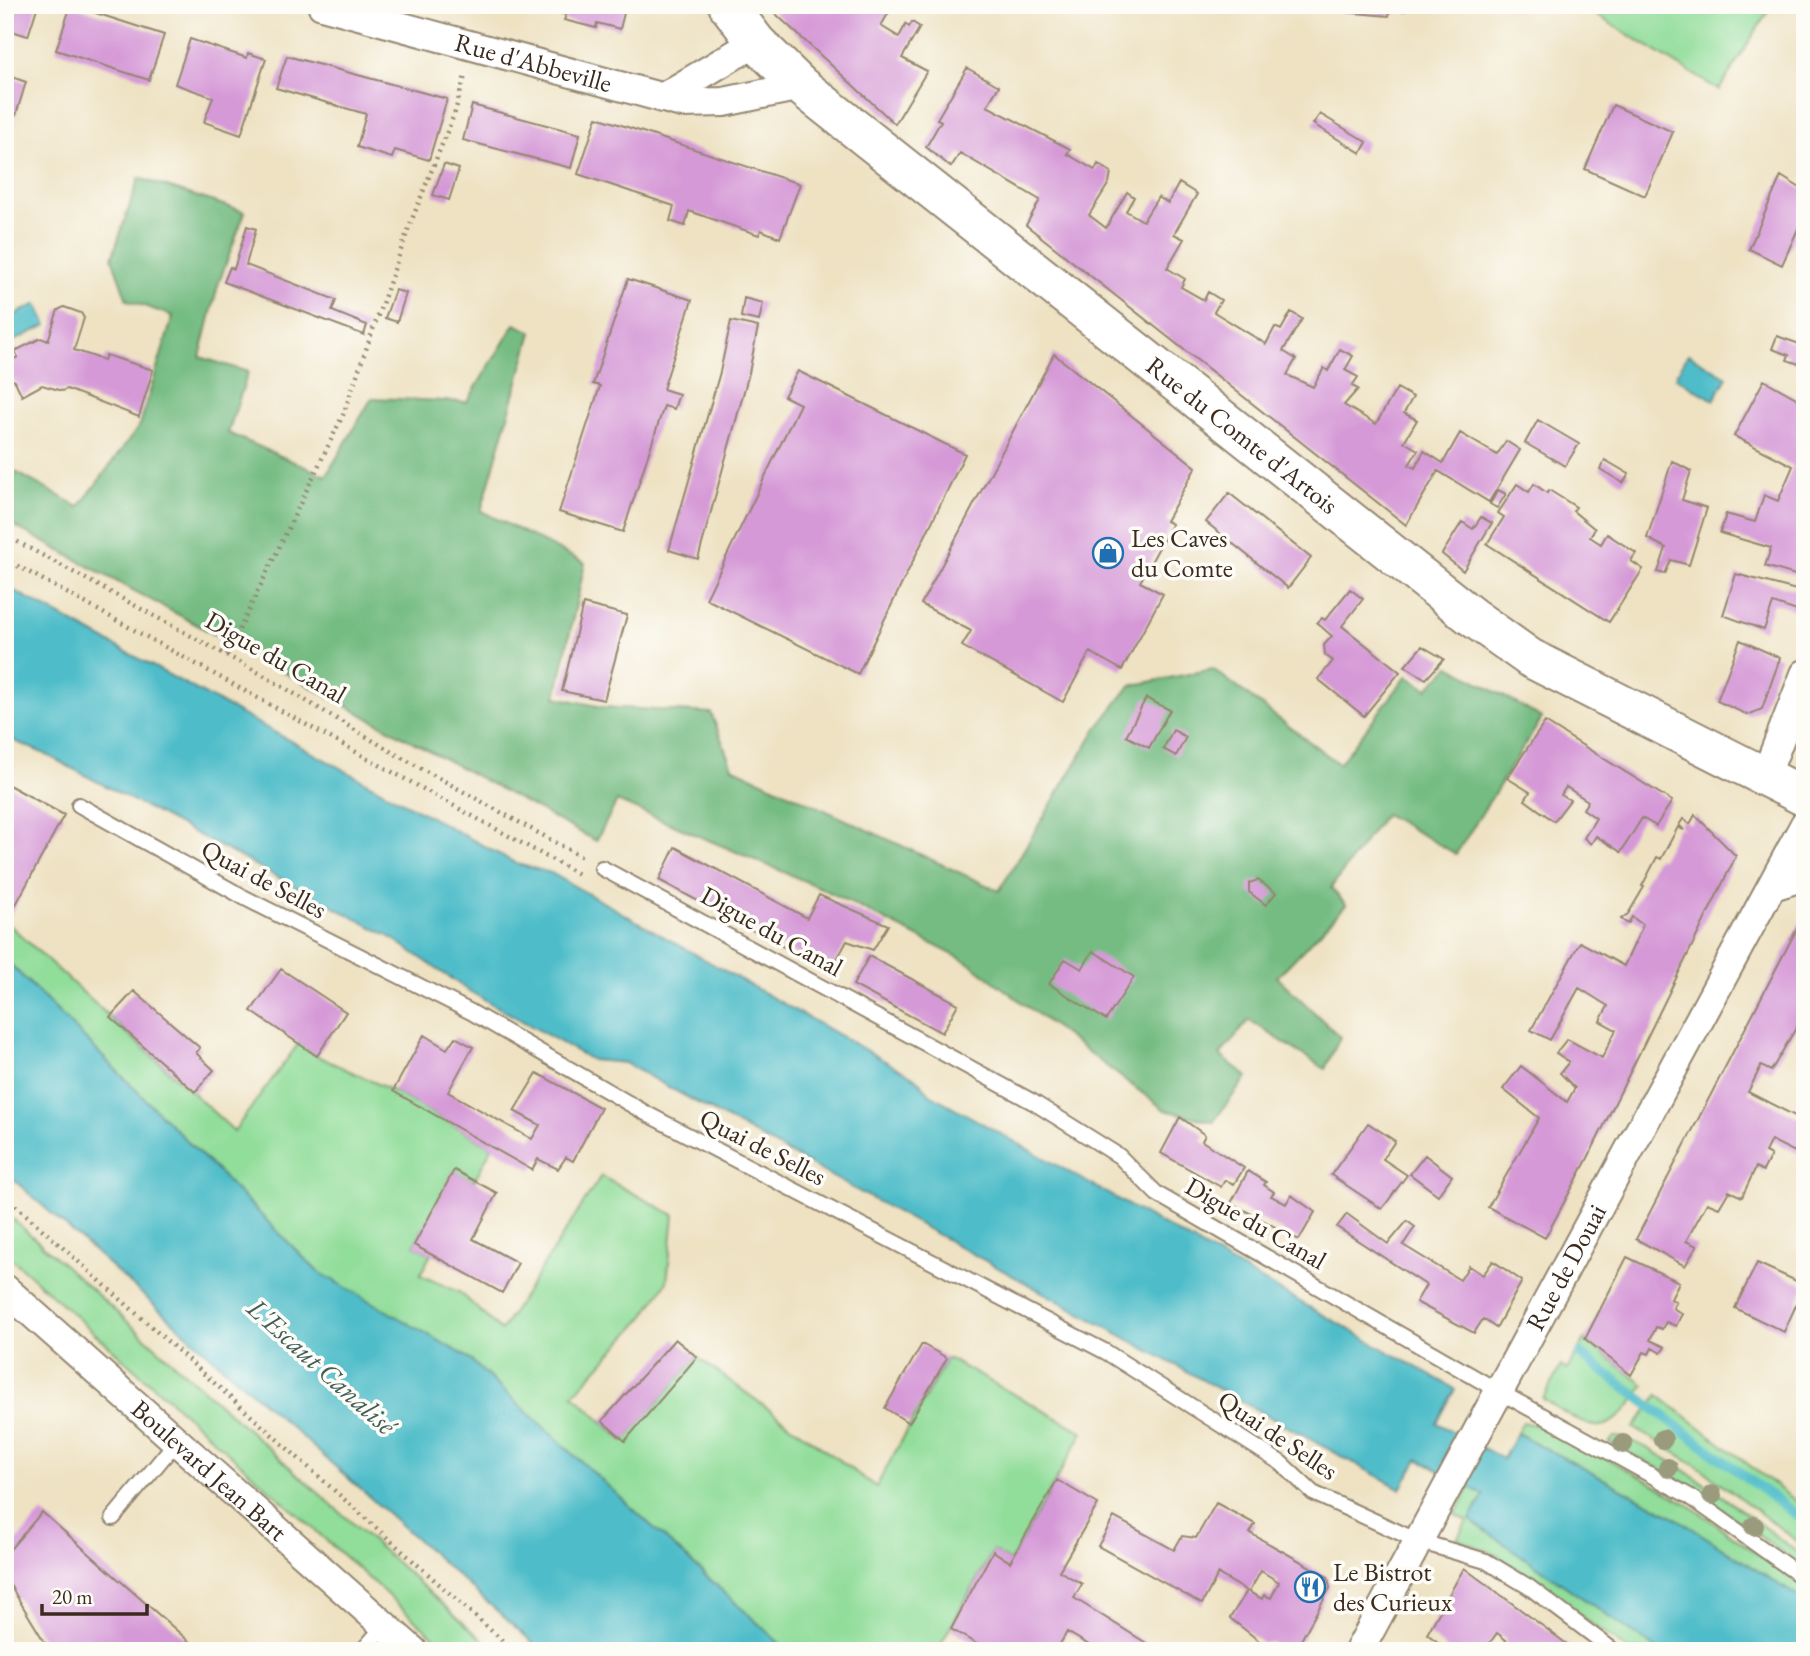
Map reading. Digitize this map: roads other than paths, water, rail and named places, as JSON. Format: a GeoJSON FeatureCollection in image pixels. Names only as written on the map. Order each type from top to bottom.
{"type":"FeatureCollection","features":[{"type":"Feature","properties":{"kind":"main road","name":"Rue du Comte d'Artois"},"geometry":{"type":"LineString","coordinates":[[727,5],[756,42],[801,86],[1471,616],[1530,658],[1805,797]]}},
{"type":"Feature","properties":{"kind":"street","name":"Rue d'Abbeville"},"geometry":{"type":"LineString","coordinates":[[322,5],[682,103],[724,102],[801,86]]}},
{"type":"Feature","properties":{"kind":"street"},"geometry":{"type":"LineString","coordinates":[[662,98],[756,42]]}},
{"type":"Feature","properties":{"kind":"street"},"geometry":{"type":"LineString","coordinates":[[1765,777],[1805,674]]}},
{"type":"Feature","properties":{"kind":"street","name":"Rue de Douai"},"geometry":{"type":"LineString","coordinates":[[1359,1651],[1805,824]]}},
{"type":"Feature","properties":{"kind":"street"},"geometry":{"type":"LineString","coordinates":[[1773,886],[1805,876]]}},
{"type":"Feature","properties":{"kind":"street","name":"Boulevard Jean Bart"},"geometry":{"type":"LineString","coordinates":[[5,1289],[413,1651]]}},
{"type":"Feature","properties":{"kind":"lane","name":"Quai de Selles"},"geometry":{"type":"LineString","coordinates":[[79,805],[245,898],[471,1012],[649,1115],[1106,1352],[1282,1463],[1313,1493],[1418,1541]]}},
{"type":"Feature","properties":{"kind":"lane","name":"Digue du Canal"},"geometry":{"type":"LineString","coordinates":[[602,868],[1033,1102],[1119,1156],[1157,1195],[1500,1392],[1689,1496],[1805,1579]]}},
{"type":"Feature","properties":{"kind":"lane"},"geometry":{"type":"LineString","coordinates":[[113,1518],[177,1442]]}},
{"type":"Feature","properties":{"kind":"lane"},"geometry":{"type":"LineString","coordinates":[[1418,1541],[1486,1560],[1529,1587],[1614,1651]]}},
{"type":"Feature","properties":{"kind":"lane"},"geometry":{"type":"LineString","coordinates":[[362,1651],[385,1625]]}},
{"type":"Feature","properties":{"kind":"water"},"geometry":{"type":"Polygon","coordinates":[[[37,304],[47,325],[5,345],[5,319],[37,304]]]}},
{"type":"Feature","properties":{"kind":"water"},"geometry":{"type":"Polygon","coordinates":[[[1688,354],[1727,377],[1714,400],[1675,377],[1688,354]]]}},
{"type":"Feature","properties":{"kind":"water"},"geometry":{"type":"Polygon","coordinates":[[[5,586],[517,864],[551,873],[917,1079],[930,1094],[1455,1389],[1437,1423],[1503,1459],[1517,1433],[1673,1516],[1805,1601],[1805,1651],[1659,1651],[1470,1520],[1484,1495],[1418,1459],[1401,1489],[625,1063],[592,1060],[469,991],[389,936],[45,754],[5,737],[5,586]]]}},
{"type":"Feature","properties":{"kind":"water","name":"L'Escaut Canalisé"},"geometry":{"type":"Polygon","coordinates":[[[5,959],[317,1271],[467,1357],[788,1651],[542,1651],[5,1172],[5,959]]]}},
{"type":"Feature","properties":{"kind":"waterway"},"geometry":{"type":"LineString","coordinates":[[1580,1354],[1805,1521]]}},
{"type":"Feature","properties":{"kind":"place","name":"Les Caves du Comte"},"geometry":{"type":"Point","coordinates":[1108,553]}},
{"type":"Feature","properties":{"kind":"place","name":"Le Bistrot des Curieux"},"geometry":{"type":"Point","coordinates":[1310,1587]}}]}
